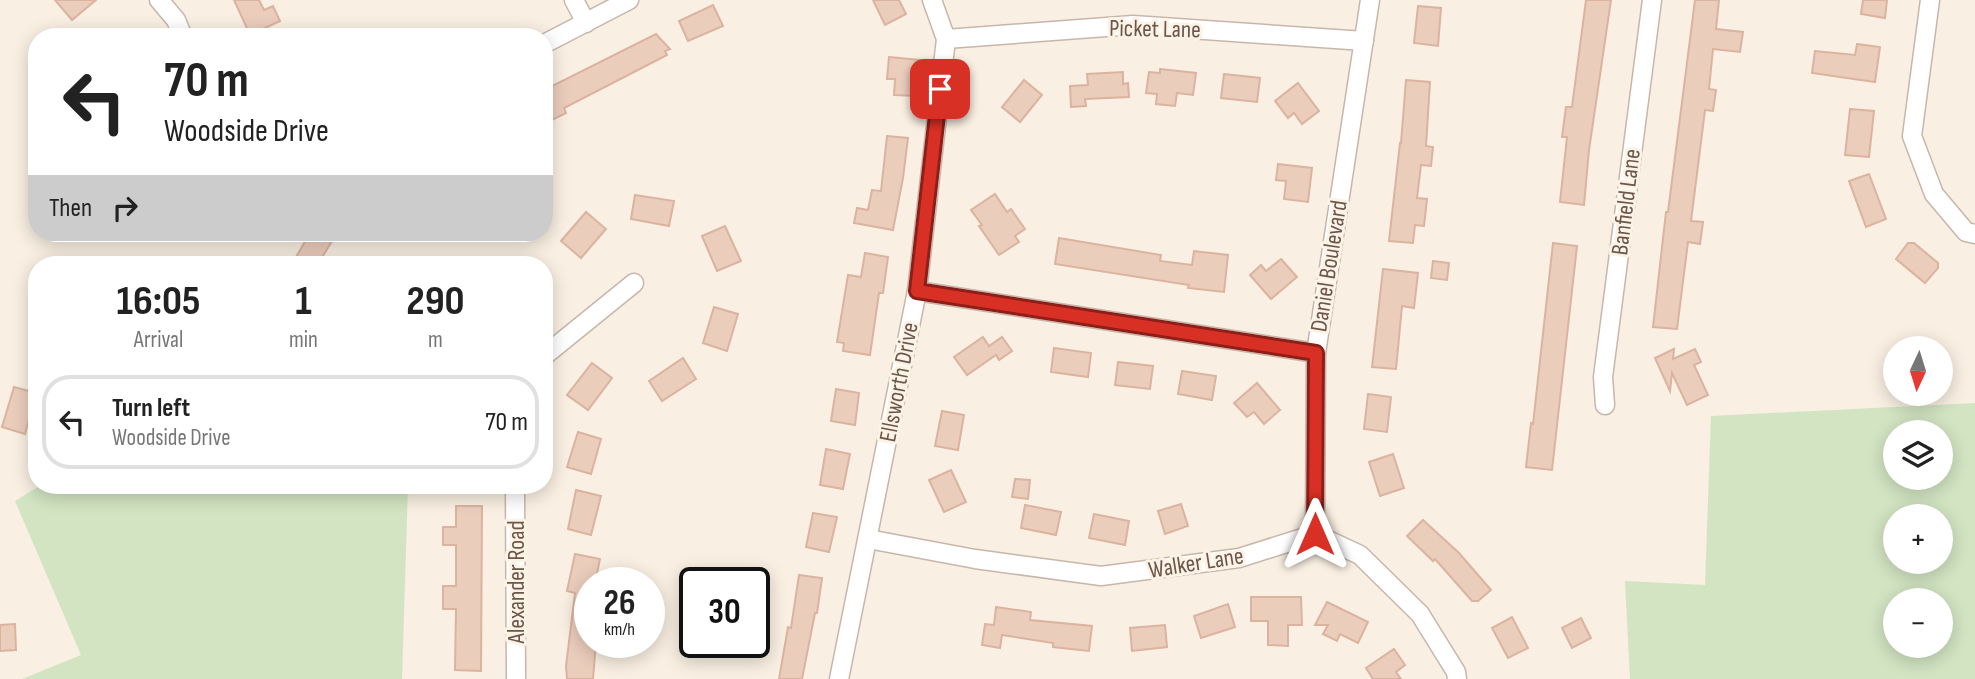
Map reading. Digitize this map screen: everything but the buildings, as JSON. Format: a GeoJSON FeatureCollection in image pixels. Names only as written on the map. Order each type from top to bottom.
{"type":"FeatureCollection","features":[{"type":"Feature","properties":{"kind":"street"},"geometry":{"type":"LineString","coordinates":[[159,0],[179,28]]}},
{"type":"Feature","properties":{"kind":"street"},"geometry":{"type":"LineString","coordinates":[[574,0],[586,23]]}},
{"type":"Feature","properties":{"kind":"street"},"geometry":{"type":"LineString","coordinates":[[553,40],[629,0]]}},
{"type":"Feature","properties":{"kind":"street","name":"Ellsworth Drive"},"geometry":{"type":"LineString","coordinates":[[839,679],[917,291],[946,39],[932,0]]}},
{"type":"Feature","properties":{"kind":"street","name":"Daniel Boulevard"},"geometry":{"type":"LineString","coordinates":[[1315,534],[1316,353],[1370,0]]}},
{"type":"Feature","properties":{"kind":"street","name":"Banfield Lane"},"geometry":{"type":"LineString","coordinates":[[1605,405],[1603,377],[1652,0]]}},
{"type":"Feature","properties":{"kind":"street"},"geometry":{"type":"LineString","coordinates":[[1930,0],[1912,136],[1934,194],[1966,232],[1975,234]]}},
{"type":"Feature","properties":{"kind":"street","name":"Picket Lane"},"geometry":{"type":"LineString","coordinates":[[946,39],[1133,25],[1364,41]]}},
{"type":"Feature","properties":{"kind":"street"},"geometry":{"type":"LineString","coordinates":[[553,349],[634,283]]}},
{"type":"Feature","properties":{"kind":"street"},"geometry":{"type":"LineString","coordinates":[[917,291],[1316,353]]}},
{"type":"Feature","properties":{"kind":"street","name":"Alexander Road"},"geometry":{"type":"LineString","coordinates":[[515,494],[516,679]]}},
{"type":"Feature","properties":{"kind":"street"},"geometry":{"type":"LineString","coordinates":[[1315,534],[1360,555],[1420,614],[1456,672],[1457,679]]}},
{"type":"Feature","properties":{"kind":"street","name":"Walker Lane"},"geometry":{"type":"LineString","coordinates":[[868,539],[975,559],[1101,576],[1239,558],[1315,534]]}},
{"type":"Feature","properties":{"kind":"green space"},"geometry":{"type":"Polygon","coordinates":[[[1975,403],[1975,679],[1630,679],[1625,581],[1705,585],[1711,416],[1975,403]]]}},
{"type":"Feature","properties":{"kind":"green space"},"geometry":{"type":"Polygon","coordinates":[[[28,493],[408,494],[402,679],[22,679],[81,655],[15,501],[28,493]]]}},
{"type":"Feature","properties":{"kind":"route"},"geometry":{"type":"LineString","coordinates":[[940,89],[917,291],[1316,353],[1315,534]]}}]}
